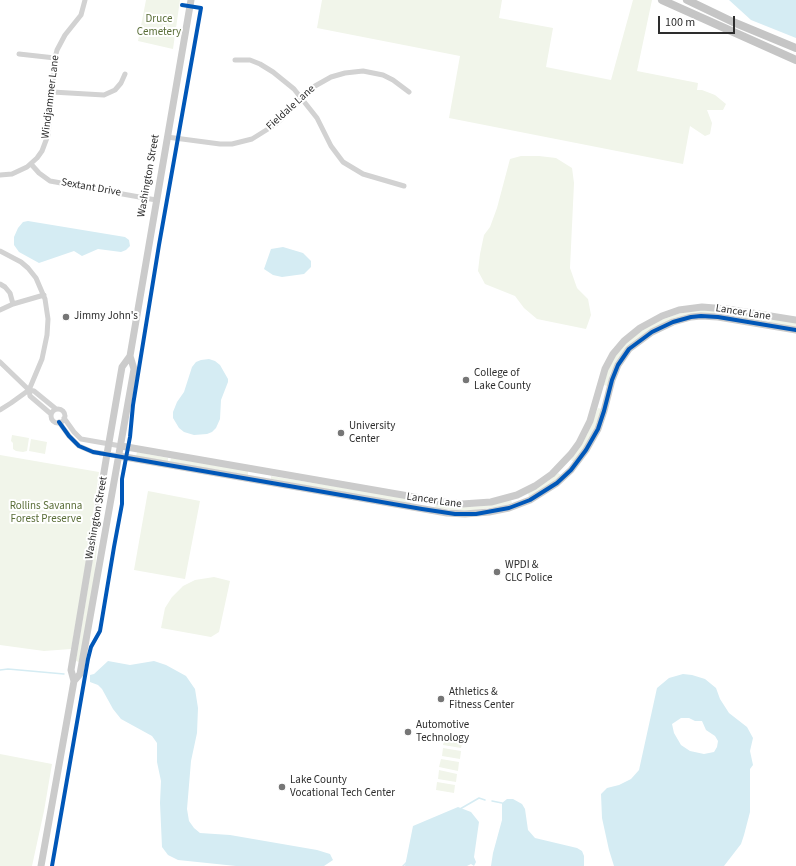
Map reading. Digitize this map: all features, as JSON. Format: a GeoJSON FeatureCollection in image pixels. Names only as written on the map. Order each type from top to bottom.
{"type":"FeatureCollection","features":[{"type":"Feature","properties":{"kind":"main road"},"geometry":{"type":"LineString","coordinates":[[662,0],[796,60]]}},
{"type":"Feature","properties":{"kind":"main road"},"geometry":{"type":"LineString","coordinates":[[688,0],[733,22],[796,48]]}},
{"type":"Feature","properties":{"kind":"street","name":"Windjammer Lane"},"geometry":{"type":"LineString","coordinates":[[0,175],[12,174],[31,164],[37,158],[46,143],[50,126],[55,58],[57,50],[65,35],[74,25],[82,12],[85,0]]}},
{"type":"Feature","properties":{"kind":"street","name":"Washington Street"},"geometry":{"type":"LineString","coordinates":[[74,681],[80,674],[121,446],[134,369],[130,356],[191,0]]}},
{"type":"Feature","properties":{"kind":"street"},"geometry":{"type":"LineString","coordinates":[[19,54],[55,58]]}},
{"type":"Feature","properties":{"kind":"street"},"geometry":{"type":"LineString","coordinates":[[235,60],[244,59],[260,64],[285,81],[303,99],[317,118],[330,146],[343,162],[362,174],[404,186]]}},
{"type":"Feature","properties":{"kind":"street","name":"Fieldale Lane"},"geometry":{"type":"LineString","coordinates":[[167,137],[220,144],[241,142],[252,139],[276,124],[315,86],[331,77],[354,71],[363,71],[383,75],[393,80],[409,92]]}},
{"type":"Feature","properties":{"kind":"street"},"geometry":{"type":"LineString","coordinates":[[52,92],[104,95],[115,90],[121,83],[125,74]]}},
{"type":"Feature","properties":{"kind":"street","name":"Sextant Drive"},"geometry":{"type":"LineString","coordinates":[[31,164],[45,178],[54,182],[156,200]]}},
{"type":"Feature","properties":{"kind":"street"},"geometry":{"type":"LineString","coordinates":[[0,251],[11,256],[28,268],[36,278],[44,295],[47,312],[47,335],[42,358],[29,390],[0,410]]}},
{"type":"Feature","properties":{"kind":"street"},"geometry":{"type":"LineString","coordinates":[[0,284],[6,287],[14,304]]}},
{"type":"Feature","properties":{"kind":"street"},"geometry":{"type":"LineString","coordinates":[[0,310],[44,295]]}},
{"type":"Feature","properties":{"kind":"street","name":"Lancer Lane"},"geometry":{"type":"LineString","coordinates":[[796,320],[727,309],[694,307],[662,316],[640,328],[624,341],[612,354],[605,369],[595,407],[586,431],[563,464],[543,481],[527,490],[517,495],[491,502],[462,504],[443,502],[81,439],[64,418],[62,410],[56,409],[34,391],[29,390],[30,396],[51,414],[54,421],[59,422],[69,436],[79,446],[93,452],[447,513],[465,514],[489,512],[509,508],[530,500],[556,483],[571,470],[586,450],[598,429],[612,380],[618,365],[629,349],[652,332],[673,322],[701,316],[718,317],[796,330]]}},
{"type":"Feature","properties":{"kind":"street","name":"Washington Street"},"geometry":{"type":"LineString","coordinates":[[41,866],[74,681],[71,670],[106,454],[122,367],[130,356]]}},
{"type":"Feature","properties":{"kind":"street"},"geometry":{"type":"LineString","coordinates":[[1,366],[29,390]]}},
{"type":"Feature","properties":{"kind":"street"},"geometry":{"type":"LineString","coordinates":[[51,414],[56,409]]}},
{"type":"Feature","properties":{"kind":"street"},"geometry":{"type":"LineString","coordinates":[[59,422],[64,418]]}},
{"type":"Feature","properties":{"kind":"green space","name":"Druce Cemetery"},"geometry":{"type":"Polygon","coordinates":[[[146,0],[180,0],[173,49],[138,41],[146,0]]]}},
{"type":"Feature","properties":{"kind":"green space"},"geometry":{"type":"Polygon","coordinates":[[[322,0],[502,0],[499,18],[553,28],[546,67],[611,80],[633,0],[652,0],[637,71],[698,83],[697,90],[702,90],[715,95],[726,104],[723,110],[707,110],[712,123],[710,134],[705,136],[690,126],[683,164],[449,118],[460,56],[317,28],[322,0]]]}},
{"type":"Feature","properties":{"kind":"green space"},"geometry":{"type":"Polygon","coordinates":[[[521,156],[556,158],[572,168],[574,183],[570,268],[577,288],[588,299],[591,315],[586,329],[537,319],[524,308],[515,296],[485,284],[478,271],[484,235],[490,227],[497,208],[510,159],[521,156]]]}},
{"type":"Feature","properties":{"kind":"green space"},"geometry":{"type":"Polygon","coordinates":[[[698,310],[715,310],[715,314],[651,329],[623,352],[610,374],[607,386],[604,385],[607,372],[616,355],[621,348],[638,333],[661,320],[678,314],[698,310]]]}},
{"type":"Feature","properties":{"kind":"green space"},"geometry":{"type":"Polygon","coordinates":[[[741,314],[796,323],[796,327],[741,318],[741,314]]]}},
{"type":"Feature","properties":{"kind":"green space"},"geometry":{"type":"Polygon","coordinates":[[[598,408],[602,409],[594,429],[584,448],[574,462],[571,460],[587,435],[598,408]]]}},
{"type":"Feature","properties":{"kind":"green space"},"geometry":{"type":"Polygon","coordinates":[[[12,435],[29,438],[27,451],[16,451],[13,449],[13,443],[11,441],[12,435]]]}},
{"type":"Feature","properties":{"kind":"green space"},"geometry":{"type":"Polygon","coordinates":[[[31,439],[47,442],[45,454],[29,451],[31,439]]]}},
{"type":"Feature","properties":{"kind":"green space"},"geometry":{"type":"Polygon","coordinates":[[[137,452],[168,458],[168,461],[136,456],[137,452]]]}},
{"type":"Feature","properties":{"kind":"green space","name":"Rollins Savanna Forest Preserve"},"geometry":{"type":"Polygon","coordinates":[[[0,455],[99,472],[84,578],[71,649],[44,651],[0,645],[0,455]]]}},
{"type":"Feature","properties":{"kind":"green space"},"geometry":{"type":"Polygon","coordinates":[[[171,458],[248,471],[248,475],[170,462],[171,458]]]}},
{"type":"Feature","properties":{"kind":"green space"},"geometry":{"type":"Polygon","coordinates":[[[558,473],[561,475],[553,482],[529,497],[528,493],[558,473]]]}},
{"type":"Feature","properties":{"kind":"green space"},"geometry":{"type":"Polygon","coordinates":[[[271,476],[411,499],[410,504],[271,479],[271,476]]]}},
{"type":"Feature","properties":{"kind":"green space"},"geometry":{"type":"Polygon","coordinates":[[[148,491],[200,501],[185,579],[134,570],[148,491]]]}},
{"type":"Feature","properties":{"kind":"green space"},"geometry":{"type":"Polygon","coordinates":[[[511,500],[512,503],[503,506],[468,511],[435,508],[436,504],[463,507],[485,506],[511,500]]]}},
{"type":"Feature","properties":{"kind":"green space"},"geometry":{"type":"Polygon","coordinates":[[[95,545],[97,546],[94,585],[79,662],[76,661],[95,545]]]}},
{"type":"Feature","properties":{"kind":"green space"},"geometry":{"type":"Polygon","coordinates":[[[214,577],[230,581],[219,632],[211,637],[161,628],[165,608],[172,597],[183,586],[195,580],[214,577]]]}},
{"type":"Feature","properties":{"kind":"green space"},"geometry":{"type":"Polygon","coordinates":[[[445,737],[463,740],[461,748],[443,745],[445,737]]]}},
{"type":"Feature","properties":{"kind":"green space"},"geometry":{"type":"Polygon","coordinates":[[[443,748],[461,751],[460,759],[442,756],[443,748]]]}},
{"type":"Feature","properties":{"kind":"green space"},"geometry":{"type":"Polygon","coordinates":[[[0,754],[52,764],[32,866],[0,866],[0,754]]]}},
{"type":"Feature","properties":{"kind":"green space"},"geometry":{"type":"Polygon","coordinates":[[[441,759],[459,762],[458,771],[439,767],[441,759]]]}},
{"type":"Feature","properties":{"kind":"green space"},"geometry":{"type":"Polygon","coordinates":[[[439,770],[457,774],[456,782],[438,779],[439,770]]]}},
{"type":"Feature","properties":{"kind":"green space"},"geometry":{"type":"Polygon","coordinates":[[[437,782],[455,785],[454,793],[436,790],[437,782]]]}},
{"type":"Feature","properties":{"kind":"water"},"geometry":{"type":"Polygon","coordinates":[[[729,0],[796,0],[796,38],[751,20],[729,0]]]}},
{"type":"Feature","properties":{"kind":"water"},"geometry":{"type":"Polygon","coordinates":[[[28,221],[125,237],[129,240],[130,246],[121,252],[98,249],[82,256],[74,251],[39,263],[19,252],[14,245],[14,237],[18,228],[23,222],[28,221]]]}},
{"type":"Feature","properties":{"kind":"water"},"geometry":{"type":"Polygon","coordinates":[[[283,247],[303,253],[311,261],[311,267],[304,274],[282,277],[273,275],[264,269],[271,249],[283,247]]]}},
{"type":"Feature","properties":{"kind":"water"},"geometry":{"type":"Polygon","coordinates":[[[209,359],[220,365],[228,379],[228,382],[221,400],[220,419],[216,428],[207,434],[194,435],[184,432],[179,428],[173,418],[173,412],[177,402],[184,392],[192,367],[196,362],[209,359]]]}},
{"type":"Feature","properties":{"kind":"water"},"geometry":{"type":"Polygon","coordinates":[[[108,661],[130,665],[154,661],[166,665],[186,676],[195,689],[198,708],[197,733],[191,761],[187,809],[189,821],[194,828],[200,833],[230,835],[317,850],[330,854],[333,860],[324,866],[236,866],[178,860],[168,855],[162,847],[160,803],[161,781],[157,762],[157,743],[152,736],[121,719],[113,709],[102,689],[98,685],[90,682],[90,675],[94,674],[108,661]]]}},
{"type":"Feature","properties":{"kind":"water"},"geometry":{"type":"Polygon","coordinates":[[[683,674],[705,679],[716,688],[720,699],[729,713],[747,727],[753,738],[750,751],[753,765],[750,769],[750,812],[744,835],[741,844],[724,866],[614,866],[602,818],[601,794],[607,788],[619,785],[631,779],[639,770],[657,688],[669,678],[683,674]],[[681,718],[672,724],[674,733],[681,745],[690,751],[704,754],[714,752],[718,741],[715,736],[706,730],[702,721],[695,721],[689,718],[681,718]]]}},
{"type":"Feature","properties":{"kind":"water"},"geometry":{"type":"Polygon","coordinates":[[[507,799],[513,799],[522,804],[525,809],[528,830],[535,838],[577,848],[582,851],[584,856],[584,866],[491,866],[502,820],[502,803],[507,799]]]}},
{"type":"Feature","properties":{"kind":"water"},"geometry":{"type":"Polygon","coordinates":[[[458,807],[471,812],[479,822],[474,857],[476,862],[474,866],[471,864],[467,866],[405,866],[413,826],[458,807]]]}},
{"type":"Feature","properties":{"kind":"waterway"},"geometry":{"type":"LineString","coordinates":[[0,670],[8,669],[64,674]]}},
{"type":"Feature","properties":{"kind":"waterway"},"geometry":{"type":"LineString","coordinates":[[460,809],[479,798],[485,800]]}},
{"type":"Feature","properties":{"kind":"waterway"},"geometry":{"type":"LineString","coordinates":[[492,801],[502,803]]}},
{"type":"Feature","properties":{"kind":"waterway"},"geometry":{"type":"LineString","coordinates":[[403,866],[407,862]]}},
{"type":"Feature","properties":{"kind":"cycle path"},"geometry":{"type":"LineString","coordinates":[[52,866],[88,659],[91,647],[100,631],[122,504],[122,479],[130,437],[133,405],[159,245],[201,8],[182,5]]}},
{"type":"Feature","properties":{"kind":"cycle path"},"geometry":{"type":"LineString","coordinates":[[59,422],[69,436],[79,446],[93,452],[422,509],[455,514],[476,514],[509,508],[530,500],[557,483],[571,470],[586,450],[598,429],[612,380],[618,365],[629,349],[652,332],[673,322],[701,316],[718,317],[796,330]]}},
{"type":"Feature","properties":{"kind":"place","name":"Jimmy John's"},"geometry":{"type":"Point","coordinates":[66,317]}},
{"type":"Feature","properties":{"kind":"place","name":"College of Lake County"},"geometry":{"type":"Point","coordinates":[466,380]}},
{"type":"Feature","properties":{"kind":"place","name":"University Center"},"geometry":{"type":"Point","coordinates":[341,433]}},
{"type":"Feature","properties":{"kind":"place","name":"WPDI & CLC Police"},"geometry":{"type":"Point","coordinates":[497,572]}},
{"type":"Feature","properties":{"kind":"place","name":"Athletics & Fitness Center"},"geometry":{"type":"Point","coordinates":[441,699]}},
{"type":"Feature","properties":{"kind":"place","name":"Automotive Technology"},"geometry":{"type":"Point","coordinates":[408,732]}},
{"type":"Feature","properties":{"kind":"place","name":"Lake County Vocational Tech Center"},"geometry":{"type":"Point","coordinates":[282,787]}}]}
